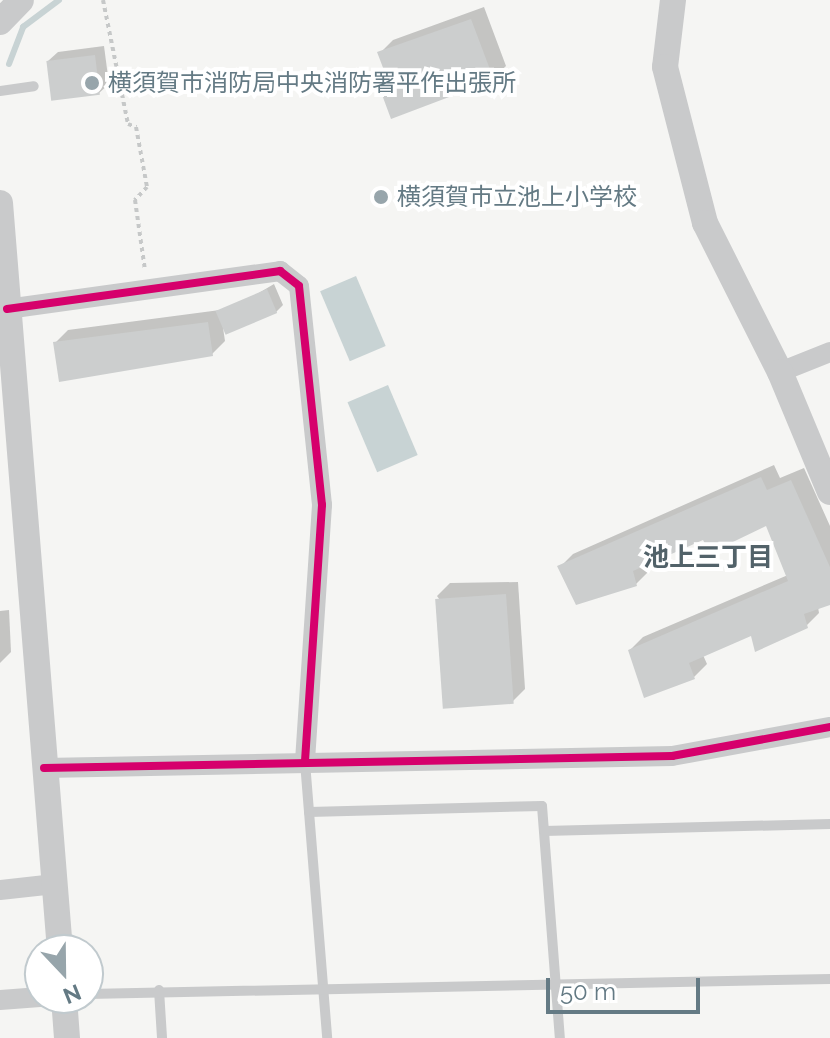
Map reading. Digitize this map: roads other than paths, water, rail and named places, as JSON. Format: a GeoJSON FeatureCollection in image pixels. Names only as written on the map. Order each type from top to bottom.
{"type":"FeatureCollection","features":[{"type":"Feature","properties":{"kind":"street"},"geometry":{"type":"LineString","coordinates":[[0,22],[21,0]]}},
{"type":"Feature","properties":{"kind":"street"},"geometry":{"type":"LineString","coordinates":[[673,0],[665,67],[705,223],[780,372],[830,492]]}},
{"type":"Feature","properties":{"kind":"street"},"geometry":{"type":"LineString","coordinates":[[0,203],[15,450],[59,934]]}},
{"type":"Feature","properties":{"kind":"street"},"geometry":{"type":"LineString","coordinates":[[7,309],[280,271],[299,286],[322,505],[305,762]]}},
{"type":"Feature","properties":{"kind":"street"},"geometry":{"type":"LineString","coordinates":[[780,372],[830,352]]}},
{"type":"Feature","properties":{"kind":"street"},"geometry":{"type":"LineString","coordinates":[[44,768],[672,756],[830,727]]}},
{"type":"Feature","properties":{"kind":"street"},"geometry":{"type":"LineString","coordinates":[[0,890],[55,884]]}},
{"type":"Feature","properties":{"kind":"street"},"geometry":{"type":"LineString","coordinates":[[0,1000],[24,998]]}},
{"type":"Feature","properties":{"kind":"street"},"geometry":{"type":"LineString","coordinates":[[65,1014],[67,1038]]}},
{"type":"Feature","properties":{"kind":"lane"},"geometry":{"type":"LineString","coordinates":[[0,91],[34,86]]}},
{"type":"Feature","properties":{"kind":"lane"},"geometry":{"type":"LineString","coordinates":[[305,762],[327,1038]]}},
{"type":"Feature","properties":{"kind":"lane"},"geometry":{"type":"LineString","coordinates":[[309,812],[542,806],[560,1038]]}},
{"type":"Feature","properties":{"kind":"lane"},"geometry":{"type":"LineString","coordinates":[[544,831],[830,824]]}},
{"type":"Feature","properties":{"kind":"lane"},"geometry":{"type":"LineString","coordinates":[[104,993],[830,979]]}},
{"type":"Feature","properties":{"kind":"lane"},"geometry":{"type":"LineString","coordinates":[[159,990],[162,1038]]}},
{"type":"Feature","properties":{"kind":"waterway"},"geometry":{"type":"LineString","coordinates":[[9,64],[23,27],[59,0]]}},
{"type":"Feature","properties":{"kind":"place","name":"横須賀市消防局中央消防署平作出張所"},"geometry":{"type":"Point","coordinates":[92,83]}},
{"type":"Feature","properties":{"kind":"place","name":"横須賀市立池上小学校"},"geometry":{"type":"Point","coordinates":[381,197]}},
{"type":"Feature","properties":{"kind":"district","name":"池上三丁目"},"geometry":{"type":"Point","coordinates":[708,558]}}]}
